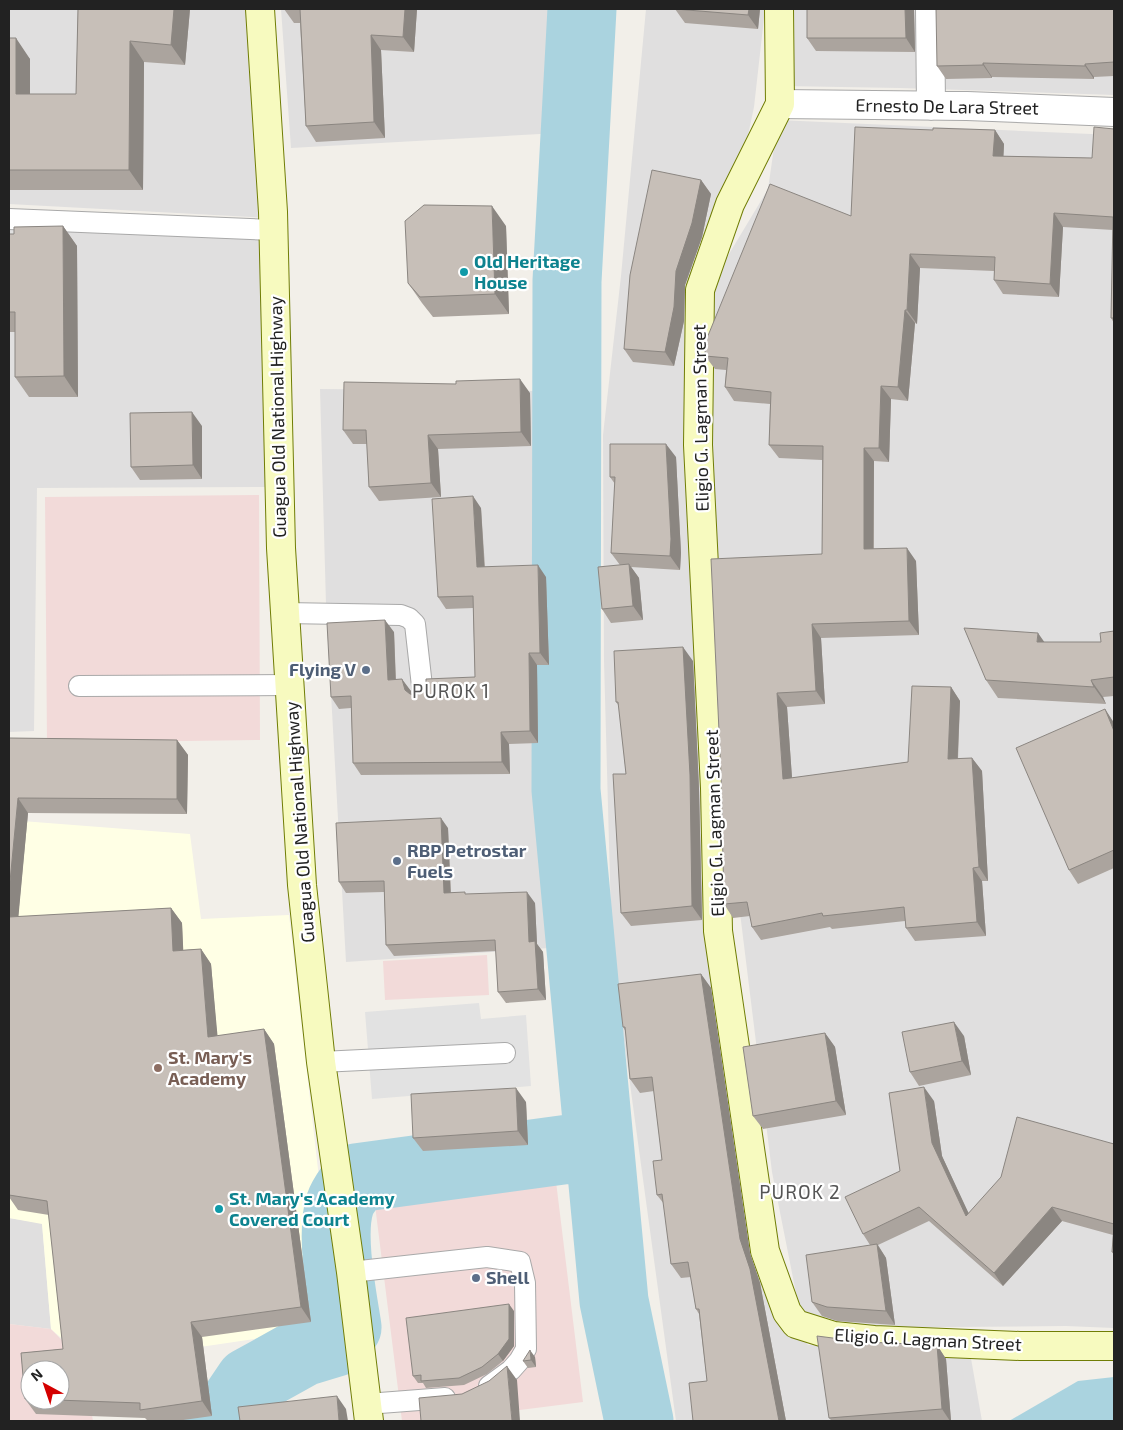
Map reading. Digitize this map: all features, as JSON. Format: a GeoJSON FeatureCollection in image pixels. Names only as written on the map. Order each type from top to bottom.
{"type":"FeatureCollection","features":[{"type":"Feature","properties":{"kind":"street","name":"Guagua Old National Highway"},"geometry":{"type":"LineString","coordinates":[[260,9],[273,230],[281,548],[302,884],[321,1062],[368,1412]]}},
{"type":"Feature","properties":{"kind":"street","name":"Eligio G. Lagman Street"},"geometry":{"type":"LineString","coordinates":[[778,9],[780,104],[730,204],[700,290],[698,445],[715,788],[718,931],[765,1250],[787,1312],[796,1324],[834,1336],[874,1340],[1020,1346],[1114,1346]]}},
{"type":"Feature","properties":{"kind":"street"},"geometry":{"type":"LineString","coordinates":[[930,9],[931,106]]}},
{"type":"Feature","properties":{"kind":"street","name":"Ernesto De Lara Street"},"geometry":{"type":"LineString","coordinates":[[780,104],[931,106],[1114,112]]}},
{"type":"Feature","properties":{"kind":"lane"},"geometry":{"type":"LineString","coordinates":[[9,219],[273,230]]}},
{"type":"Feature","properties":{"kind":"lane"},"geometry":{"type":"LineString","coordinates":[[285,613],[401,614],[409,618],[415,624],[423,695]]}},
{"type":"Feature","properties":{"kind":"lane"},"geometry":{"type":"LineString","coordinates":[[79,686],[290,685]]}},
{"type":"Feature","properties":{"kind":"lane"},"geometry":{"type":"LineString","coordinates":[[321,1062],[505,1053]]}},
{"type":"Feature","properties":{"kind":"lane"},"geometry":{"type":"LineString","coordinates":[[349,1262],[487,1257],[520,1262],[526,1283],[526,1349],[511,1370],[493,1384],[472,1395],[368,1412]]}},
{"type":"Feature","properties":{"kind":"shaded area"},"geometry":{"type":"Polygon","coordinates":[[[9,9],[247,9],[270,218],[9,204],[9,9]]]}},
{"type":"Feature","properties":{"kind":"shaded area"},"geometry":{"type":"Polygon","coordinates":[[[281,9],[561,9],[558,133],[291,148],[281,9]]]}},
{"type":"Feature","properties":{"kind":"shaded area"},"geometry":{"type":"Polygon","coordinates":[[[646,9],[765,9],[754,107],[741,168],[694,287],[684,441],[701,777],[783,1314],[808,1345],[969,1347],[982,1421],[676,1421],[612,952],[604,661],[603,435],[621,276],[646,9]]]}},
{"type":"Feature","properties":{"kind":"shaded area"},"geometry":{"type":"Polygon","coordinates":[[[787,9],[1114,9],[1114,95],[782,86],[787,9]]]}},
{"type":"Feature","properties":{"kind":"shaded area"},"geometry":{"type":"Polygon","coordinates":[[[778,120],[1114,135],[1114,1328],[1066,1326],[818,1328],[798,1303],[772,1172],[724,783],[708,367],[711,284],[768,189],[778,120]]]}},
{"type":"Feature","properties":{"kind":"shaded area"},"geometry":{"type":"Polygon","coordinates":[[[9,226],[268,237],[273,487],[37,488],[34,731],[9,732],[9,226]]]}},
{"type":"Feature","properties":{"kind":"shaded area","name":"PUROK 1"},"geometry":{"type":"Polygon","coordinates":[[[320,389],[539,391],[551,552],[549,948],[346,962],[326,604],[320,389]]]}},
{"type":"Feature","properties":{"kind":"shaded area"},"geometry":{"type":"Polygon","coordinates":[[[259,495],[260,740],[47,743],[45,497],[259,495]]]}},
{"type":"Feature","properties":{"kind":"shaded area","name":"St. Mary's Academy"},"geometry":{"type":"Polygon","coordinates":[[[9,820],[190,834],[201,919],[289,915],[336,1327],[112,1360],[84,1358],[51,1329],[42,1224],[9,1218],[9,820]]]}},
{"type":"Feature","properties":{"kind":"shaded area"},"geometry":{"type":"Polygon","coordinates":[[[487,955],[489,995],[385,1000],[383,961],[487,955]]]}},
{"type":"Feature","properties":{"kind":"shaded area"},"geometry":{"type":"Polygon","coordinates":[[[479,1003],[481,1019],[526,1015],[531,1086],[372,1099],[365,1012],[479,1003]]]}},
{"type":"Feature","properties":{"kind":"shaded area","name":"Shell"},"geometry":{"type":"Polygon","coordinates":[[[553,1157],[583,1402],[431,1421],[402,1421],[372,1181],[553,1157]]]}},
{"type":"Feature","properties":{"kind":"shaded area"},"geometry":{"type":"Polygon","coordinates":[[[9,1218],[42,1223],[51,1329],[9,1324],[9,1218]]]}},
{"type":"Feature","properties":{"kind":"shaded area"},"geometry":{"type":"Polygon","coordinates":[[[9,1324],[51,1329],[83,1362],[93,1421],[9,1421],[9,1324]]]}},
{"type":"Feature","properties":{"kind":"water"},"geometry":{"type":"Polygon","coordinates":[[[1114,1377],[1114,1421],[1009,1421],[1078,1381],[1114,1377]]]}},
{"type":"Feature","properties":{"kind":"building"},"geometry":{"type":"Polygon","coordinates":[[[78,9],[174,9],[171,45],[130,41],[129,170],[9,170],[9,38],[16,38],[16,94],[76,94],[78,9]]]}},
{"type":"Feature","properties":{"kind":"building"},"geometry":{"type":"Polygon","coordinates":[[[300,9],[405,9],[403,37],[371,35],[374,122],[306,126],[300,9]]]}},
{"type":"Feature","properties":{"kind":"building"},"geometry":{"type":"Polygon","coordinates":[[[675,9],[749,9],[748,15],[675,9]]]}},
{"type":"Feature","properties":{"kind":"building"},"geometry":{"type":"Polygon","coordinates":[[[807,9],[905,9],[906,38],[807,38],[807,9]]]}},
{"type":"Feature","properties":{"kind":"building"},"geometry":{"type":"Polygon","coordinates":[[[936,9],[1114,9],[1114,62],[1085,64],[1085,66],[983,63],[983,65],[937,66],[936,9]]]}},
{"type":"Feature","properties":{"kind":"building"},"geometry":{"type":"Polygon","coordinates":[[[855,127],[995,130],[993,156],[1092,158],[1094,127],[1114,129],[1114,318],[1111,318],[1113,217],[1054,213],[1050,284],[994,280],[995,257],[910,254],[907,310],[905,310],[898,387],[881,386],[879,448],[864,448],[864,549],[907,548],[909,621],[812,624],[816,691],[777,693],[783,779],[908,762],[912,686],[951,687],[948,759],[972,758],[979,867],[973,868],[977,922],[906,928],[904,907],[823,916],[822,913],[752,927],[747,902],[724,904],[721,774],[711,559],[822,554],[823,446],[769,445],[771,392],[725,387],[728,358],[705,356],[705,343],[770,184],[851,216],[855,127]]]}},
{"type":"Feature","properties":{"kind":"building"},"geometry":{"type":"Polygon","coordinates":[[[652,170],[701,180],[692,223],[676,271],[674,307],[665,352],[624,349],[630,275],[652,170]]]}},
{"type":"Feature","properties":{"kind":"building","name":"Old Heritage House"},"geometry":{"type":"Polygon","coordinates":[[[424,205],[492,206],[495,294],[420,297],[408,283],[405,221],[424,205]]]}},
{"type":"Feature","properties":{"kind":"building"},"geometry":{"type":"Polygon","coordinates":[[[63,226],[64,376],[15,377],[15,312],[9,312],[9,234],[14,234],[14,227],[63,226]]]}},
{"type":"Feature","properties":{"kind":"building"},"geometry":{"type":"Polygon","coordinates":[[[520,379],[521,432],[428,435],[431,483],[369,487],[366,430],[343,430],[344,382],[456,384],[456,381],[520,379]]]}},
{"type":"Feature","properties":{"kind":"building"},"geometry":{"type":"Polygon","coordinates":[[[192,412],[193,465],[131,467],[130,413],[192,412]]]}},
{"type":"Feature","properties":{"kind":"building"},"geometry":{"type":"Polygon","coordinates":[[[610,444],[666,444],[671,539],[670,556],[611,553],[615,477],[610,477],[610,444]]]}},
{"type":"Feature","properties":{"kind":"building"},"geometry":{"type":"Polygon","coordinates":[[[473,496],[477,567],[538,565],[540,653],[529,653],[530,731],[501,732],[502,762],[353,763],[351,696],[331,697],[327,623],[385,620],[388,680],[402,679],[405,690],[410,694],[416,695],[422,692],[426,687],[426,679],[475,677],[473,596],[438,597],[432,499],[473,496]]]}},
{"type":"Feature","properties":{"kind":"building"},"geometry":{"type":"Polygon","coordinates":[[[629,564],[633,606],[602,609],[598,567],[629,564]]]}},
{"type":"Feature","properties":{"kind":"building"},"geometry":{"type":"Polygon","coordinates":[[[964,628],[1038,633],[1037,642],[1101,642],[1100,633],[1114,631],[1114,677],[1091,680],[1094,687],[986,680],[964,628]]]}},
{"type":"Feature","properties":{"kind":"building"},"geometry":{"type":"Polygon","coordinates":[[[683,647],[690,775],[692,906],[621,913],[613,774],[626,774],[618,702],[616,702],[614,651],[683,647]]]}},
{"type":"Feature","properties":{"kind":"building"},"geometry":{"type":"Polygon","coordinates":[[[1105,709],[1114,731],[1114,850],[1069,870],[1016,748],[1105,709]]]}},
{"type":"Feature","properties":{"kind":"building"},"geometry":{"type":"Polygon","coordinates":[[[9,738],[177,740],[177,799],[18,798],[9,892],[9,738]]]}},
{"type":"Feature","properties":{"kind":"building"},"geometry":{"type":"Polygon","coordinates":[[[441,818],[444,893],[527,892],[529,942],[535,941],[538,989],[498,992],[495,940],[386,945],[384,881],[339,882],[336,823],[441,818]]]}},
{"type":"Feature","properties":{"kind":"building","name":"St. Mary's Academy"},"geometry":{"type":"Polygon","coordinates":[[[171,908],[173,951],[201,949],[208,1037],[264,1029],[301,1307],[191,1322],[202,1401],[140,1410],[140,1403],[70,1400],[70,1360],[22,1360],[21,1353],[63,1349],[47,1201],[9,1195],[9,917],[171,908]]]}},
{"type":"Feature","properties":{"kind":"building"},"geometry":{"type":"Polygon","coordinates":[[[701,974],[740,1239],[750,1269],[779,1421],[693,1421],[689,1383],[707,1381],[699,1309],[696,1309],[688,1262],[671,1264],[662,1194],[657,1195],[653,1161],[662,1160],[652,1077],[630,1079],[625,1027],[623,1027],[618,984],[701,974]]]}},
{"type":"Feature","properties":{"kind":"building"},"geometry":{"type":"Polygon","coordinates":[[[954,1022],[962,1061],[910,1072],[902,1032],[954,1022]]]}},
{"type":"Feature","properties":{"kind":"building"},"geometry":{"type":"Polygon","coordinates":[[[825,1033],[836,1101],[753,1116],[743,1047],[825,1033]]]}},
{"type":"Feature","properties":{"kind":"building"},"geometry":{"type":"Polygon","coordinates":[[[924,1087],[932,1143],[966,1216],[1001,1177],[1017,1117],[1114,1144],[1114,1224],[1052,1207],[994,1273],[919,1207],[863,1234],[845,1197],[900,1171],[889,1093],[924,1087]]]}},
{"type":"Feature","properties":{"kind":"building"},"geometry":{"type":"Polygon","coordinates":[[[516,1088],[518,1131],[413,1138],[411,1094],[516,1088]]]}},
{"type":"Feature","properties":{"kind":"building"},"geometry":{"type":"Polygon","coordinates":[[[1114,1226],[1114,1252],[1112,1252],[1114,1226]]]}},
{"type":"Feature","properties":{"kind":"building"},"geometry":{"type":"Polygon","coordinates":[[[877,1244],[886,1311],[827,1307],[812,1302],[806,1255],[877,1244]]]}},
{"type":"Feature","properties":{"kind":"building","name":"Shell"},"geometry":{"type":"Polygon","coordinates":[[[509,1304],[509,1339],[498,1354],[482,1367],[459,1378],[421,1381],[421,1375],[413,1376],[406,1318],[509,1304]]]}},
{"type":"Feature","properties":{"kind":"building"},"geometry":{"type":"Polygon","coordinates":[[[817,1336],[864,1342],[937,1345],[942,1409],[829,1418],[817,1336]]]}},
{"type":"Feature","properties":{"kind":"building"},"geometry":{"type":"Polygon","coordinates":[[[530,1350],[531,1360],[523,1361],[530,1350]]]}},
{"type":"Feature","properties":{"kind":"building"},"geometry":{"type":"Polygon","coordinates":[[[507,1366],[512,1421],[421,1421],[419,1398],[462,1394],[489,1381],[507,1366]]]}},
{"type":"Feature","properties":{"kind":"building"},"geometry":{"type":"Polygon","coordinates":[[[337,1396],[339,1421],[240,1421],[238,1407],[337,1396]]]}},
{"type":"Feature","properties":{"kind":"waterway"},"geometry":{"type":"LineString","coordinates":[[582,9],[567,281],[566,790],[614,1301],[639,1421]]}},
{"type":"Feature","properties":{"kind":"waterway"},"geometry":{"type":"LineString","coordinates":[[211,1421],[228,1413],[249,1382],[303,1352],[336,1342],[347,1327],[338,1265],[336,1232],[340,1204],[356,1178],[599,1145]]}},
{"type":"Feature","properties":{"kind":"place","name":"Old Heritage House"},"geometry":{"type":"Point","coordinates":[464,272]}},
{"type":"Feature","properties":{"kind":"place","name":"Flying V"},"geometry":{"type":"Point","coordinates":[366,670]}},
{"type":"Feature","properties":{"kind":"place","name":"RBP Petrostar Fuels"},"geometry":{"type":"Point","coordinates":[397,861]}},
{"type":"Feature","properties":{"kind":"place","name":"St. Mary's Academy"},"geometry":{"type":"Point","coordinates":[158,1068]}},
{"type":"Feature","properties":{"kind":"place","name":"St. Mary's Academy Covered Court"},"geometry":{"type":"Point","coordinates":[219,1209]}},
{"type":"Feature","properties":{"kind":"place","name":"Shell"},"geometry":{"type":"Point","coordinates":[476,1278]}},
{"type":"Feature","properties":{"kind":"district","name":"PUROK 1"},"geometry":{"type":"Point","coordinates":[451,691]}},
{"type":"Feature","properties":{"kind":"district","name":"PUROK 2"},"geometry":{"type":"Point","coordinates":[800,1192]}}]}
